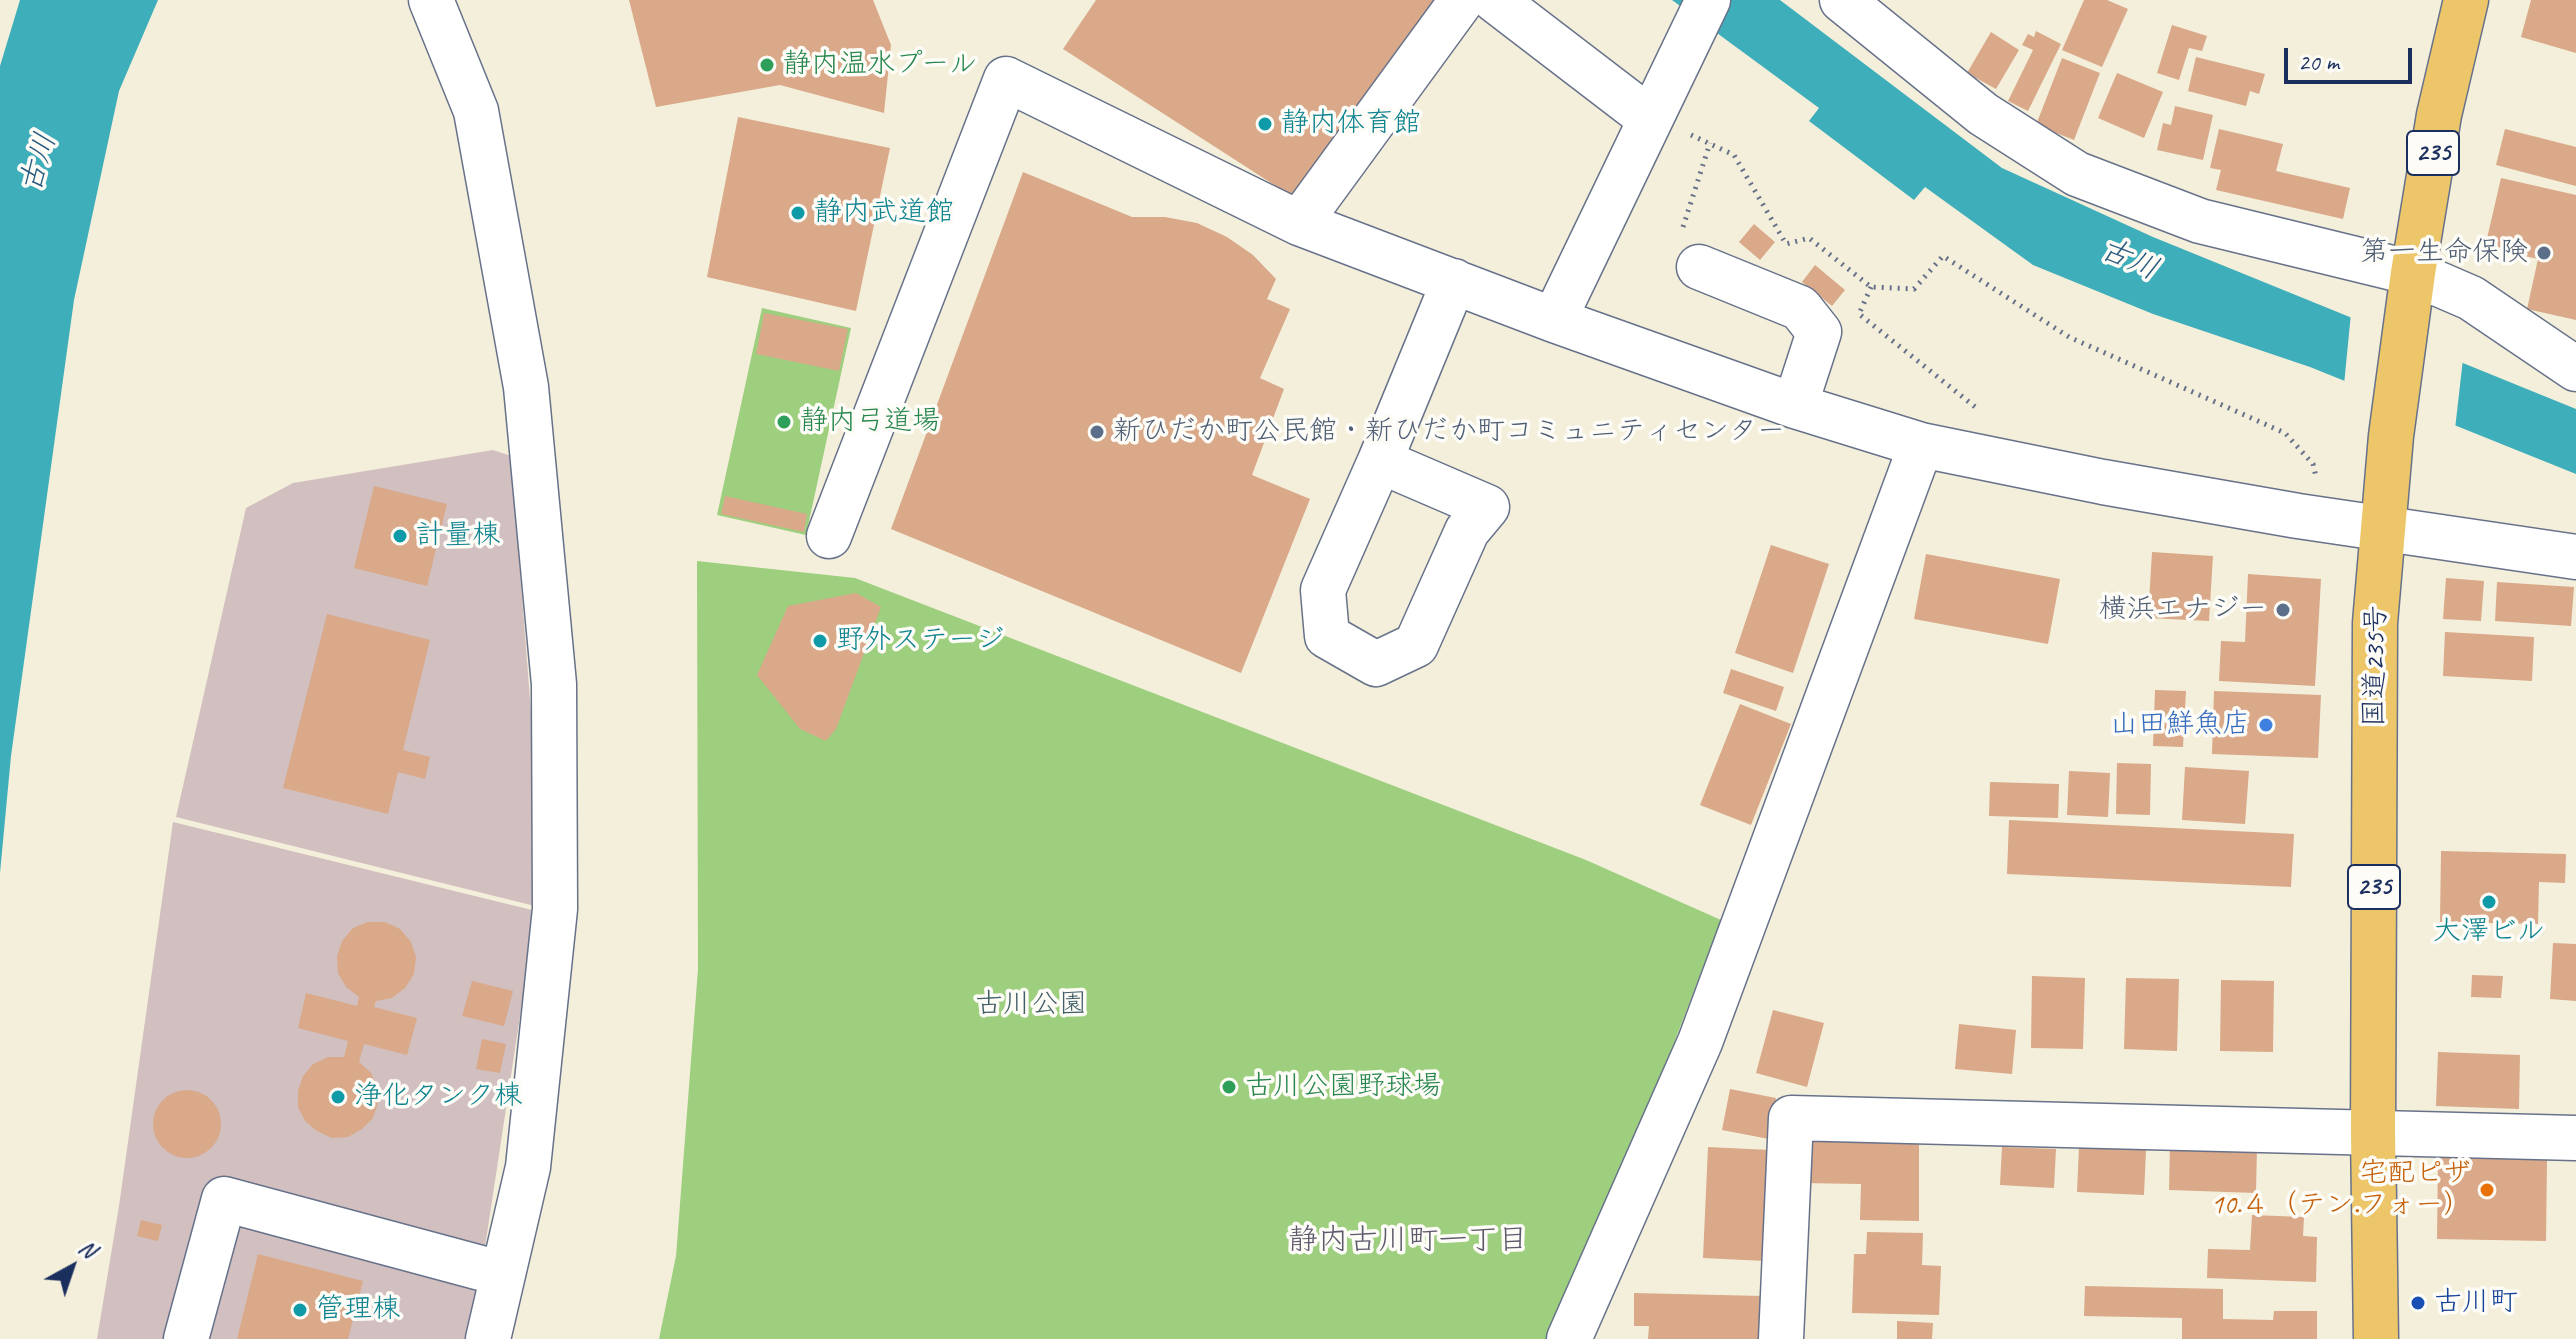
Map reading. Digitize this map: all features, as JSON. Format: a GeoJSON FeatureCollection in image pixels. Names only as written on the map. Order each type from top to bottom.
{"type":"FeatureCollection","features":[{"type":"Feature","properties":{"kind":"highway","name":"国道235号"},"geometry":{"type":"LineString","coordinates":[[2376,1339],[2373,1132],[2375,623],[2391,436],[2411,290],[2439,115],[2466,0]]}},
{"type":"Feature","properties":{"kind":"street"},"geometry":{"type":"LineString","coordinates":[[431,0],[476,111],[526,387],[554,684],[555,909],[528,1167],[488,1339]]}},
{"type":"Feature","properties":{"kind":"street"},"geometry":{"type":"LineString","coordinates":[[1299,223],[1462,0]]}},
{"type":"Feature","properties":{"kind":"street"},"geometry":{"type":"LineString","coordinates":[[1495,0],[1649,118]]}},
{"type":"Feature","properties":{"kind":"street"},"geometry":{"type":"LineString","coordinates":[[1554,320],[1708,0]]}},
{"type":"Feature","properties":{"kind":"street"},"geometry":{"type":"LineString","coordinates":[[1842,0],[1983,114],[2077,174],[2200,221],[2411,290],[2471,298],[2576,369]]}},
{"type":"Feature","properties":{"kind":"street"},"geometry":{"type":"LineString","coordinates":[[829,536],[1006,79],[1299,223],[1554,320],[1795,406],[1921,445],[2103,482],[2576,557]]}},
{"type":"Feature","properties":{"kind":"street"},"geometry":{"type":"LineString","coordinates":[[1699,267],[1800,308],[1819,332],[1795,406]]}},
{"type":"Feature","properties":{"kind":"street"},"geometry":{"type":"LineString","coordinates":[[1380,461],[1487,507],[1467,531],[1416,645],[1376,664],[1327,636],[1323,590],[1454,281]]}},
{"type":"Feature","properties":{"kind":"street"},"geometry":{"type":"LineString","coordinates":[[1569,1339],[1700,1042],[1921,445]]}},
{"type":"Feature","properties":{"kind":"street"},"geometry":{"type":"LineString","coordinates":[[1781,1339],[1791,1118],[2576,1138]]}},
{"type":"Feature","properties":{"kind":"street"},"geometry":{"type":"LineString","coordinates":[[186,1339],[224,1199],[503,1274]]}},
{"type":"Feature","properties":{"kind":"path"},"geometry":{"type":"LineString","coordinates":[[1649,118],[1734,155],[1786,244],[1809,238],[1871,287],[1914,289],[1943,256],[2069,337],[2285,433],[2313,464],[2328,520]]}},
{"type":"Feature","properties":{"kind":"path"},"geometry":{"type":"LineString","coordinates":[[1871,287],[1859,314],[1983,413]]}},
{"type":"Feature","properties":{"kind":"shaded area"},"geometry":{"type":"Polygon","coordinates":[[[493,450],[511,456],[539,815],[535,906],[176,817],[246,508],[293,483],[493,450]]]}},
{"type":"Feature","properties":{"kind":"shaded area"},"geometry":{"type":"Polygon","coordinates":[[[173,822],[536,911],[471,1339],[97,1339],[119,1206],[173,822]]]}},
{"type":"Feature","properties":{"kind":"green space","name":"静内弓道場"},"geometry":{"type":"Polygon","coordinates":[[[762,308],[851,328],[806,535],[717,515],[762,308]]]}},
{"type":"Feature","properties":{"kind":"green space","name":"古川公園"},"geometry":{"type":"Polygon","coordinates":[[[697,561],[855,578],[1586,860],[1721,920],[1596,1247],[1549,1339],[659,1339],[676,1256],[698,969],[697,561]]]}},
{"type":"Feature","properties":{"kind":"water","name":"古川"},"geometry":{"type":"Polygon","coordinates":[[[20,0],[158,0],[119,91],[74,300],[11,756],[0,873],[0,66],[20,0]]]}},
{"type":"Feature","properties":{"kind":"water","name":"古川"},"geometry":{"type":"Polygon","coordinates":[[[1672,0],[1780,0],[2002,168],[2153,237],[2576,409],[2576,474],[2310,367],[2153,314],[2033,265],[1925,187],[1914,200],[1809,121],[1819,108],[1672,0]]]}},
{"type":"Feature","properties":{"kind":"pier"},"geometry":{"type":"Polygon","coordinates":[[[2351,313],[2463,359],[2455,429],[2344,385],[2351,313]]]}},
{"type":"Feature","properties":{"kind":"building","name":"静内温水プール"},"geometry":{"type":"Polygon","coordinates":[[[629,0],[873,0],[891,45],[884,113],[780,85],[656,107],[629,0]]]}},
{"type":"Feature","properties":{"kind":"building","name":"静内体育館"},"geometry":{"type":"Polygon","coordinates":[[[1096,0],[1442,0],[1296,199],[1063,49],[1096,0]]]}},
{"type":"Feature","properties":{"kind":"building"},"geometry":{"type":"Polygon","coordinates":[[[2084,0],[2107,0],[2128,9],[2102,67],[2062,50],[2084,0]]]}},
{"type":"Feature","properties":{"kind":"building"},"geometry":{"type":"Polygon","coordinates":[[[2531,0],[2576,0],[2576,53],[2521,37],[2531,0]]]}},
{"type":"Feature","properties":{"kind":"building"},"geometry":{"type":"Polygon","coordinates":[[[2172,25],[2207,36],[2202,51],[2189,48],[2179,80],[2157,73],[2172,25]]]}},
{"type":"Feature","properties":{"kind":"building"},"geometry":{"type":"Polygon","coordinates":[[[2036,31],[2061,44],[2028,111],[2008,101],[2033,50],[2022,45],[2028,34],[2034,37],[2036,31]]]}},
{"type":"Feature","properties":{"kind":"building"},"geometry":{"type":"Polygon","coordinates":[[[1991,32],[2019,50],[1996,89],[1967,73],[1991,32]]]}},
{"type":"Feature","properties":{"kind":"building"},"geometry":{"type":"Polygon","coordinates":[[[2196,57],[2265,74],[2259,94],[2250,91],[2246,106],[2188,91],[2196,57]]]}},
{"type":"Feature","properties":{"kind":"building"},"geometry":{"type":"Polygon","coordinates":[[[2062,58],[2100,73],[2074,140],[2036,125],[2062,58]]]}},
{"type":"Feature","properties":{"kind":"building"},"geometry":{"type":"Polygon","coordinates":[[[2117,73],[2163,92],[2144,138],[2098,118],[2117,73]]]}},
{"type":"Feature","properties":{"kind":"building"},"geometry":{"type":"Polygon","coordinates":[[[2175,106],[2213,115],[2203,160],[2157,150],[2163,123],[2171,125],[2175,106]]]}},
{"type":"Feature","properties":{"kind":"building","name":"静内武道館"},"geometry":{"type":"Polygon","coordinates":[[[738,117],[890,148],[856,311],[707,277],[738,117]]]}},
{"type":"Feature","properties":{"kind":"building"},"geometry":{"type":"Polygon","coordinates":[[[2219,129],[2283,144],[2276,171],[2350,188],[2343,219],[2216,190],[2221,170],[2210,168],[2219,129]]]}},
{"type":"Feature","properties":{"kind":"building"},"geometry":{"type":"Polygon","coordinates":[[[2505,129],[2576,147],[2576,186],[2496,165],[2505,129]]]}},
{"type":"Feature","properties":{"kind":"building","name":"新ひだか町公民館・新ひだか町コミュニティセンター"},"geometry":{"type":"Polygon","coordinates":[[[1023,172],[1132,217],[1165,217],[1197,223],[1227,237],[1253,255],[1276,279],[1267,299],[1290,309],[1260,378],[1284,389],[1252,475],[1310,499],[1241,673],[891,529],[1023,172]]]}},
{"type":"Feature","properties":{"kind":"building","name":"第一生命保険"},"geometry":{"type":"Polygon","coordinates":[[[2501,178],[2576,195],[2576,320],[2527,309],[2538,259],[2485,247],[2501,178]]]}},
{"type":"Feature","properties":{"kind":"building"},"geometry":{"type":"Polygon","coordinates":[[[1754,224],[1775,242],[1760,260],[1739,242],[1754,224]]]}},
{"type":"Feature","properties":{"kind":"building"},"geometry":{"type":"Polygon","coordinates":[[[1815,265],[1845,290],[1832,306],[1802,282],[1815,265]]]}},
{"type":"Feature","properties":{"kind":"building"},"geometry":{"type":"Polygon","coordinates":[[[764,313],[848,329],[839,371],[756,354],[764,313]]]}},
{"type":"Feature","properties":{"kind":"building","name":"計量棟"},"geometry":{"type":"Polygon","coordinates":[[[374,486],[447,504],[427,586],[354,568],[374,486]]]}},
{"type":"Feature","properties":{"kind":"building"},"geometry":{"type":"Polygon","coordinates":[[[725,496],[807,514],[804,532],[721,514],[725,496]]]}},
{"type":"Feature","properties":{"kind":"building"},"geometry":{"type":"Polygon","coordinates":[[[1771,545],[1829,564],[1793,673],[1735,653],[1771,545]]]}},
{"type":"Feature","properties":{"kind":"building"},"geometry":{"type":"Polygon","coordinates":[[[2152,552],[2213,556],[2209,621],[2148,618],[2152,552]]]}},
{"type":"Feature","properties":{"kind":"building"},"geometry":{"type":"Polygon","coordinates":[[[1926,554],[2060,579],[2048,644],[1914,619],[1926,554]]]}},
{"type":"Feature","properties":{"kind":"building","name":"横浜エナジー"},"geometry":{"type":"Polygon","coordinates":[[[2248,574],[2321,579],[2315,686],[2219,681],[2221,641],[2245,642],[2248,574]]]}},
{"type":"Feature","properties":{"kind":"building"},"geometry":{"type":"Polygon","coordinates":[[[2446,578],[2484,581],[2481,621],[2443,619],[2446,578]]]}},
{"type":"Feature","properties":{"kind":"building"},"geometry":{"type":"Polygon","coordinates":[[[2497,582],[2574,587],[2571,626],[2495,621],[2497,582]]]}},
{"type":"Feature","properties":{"kind":"building","name":"野外ステージ"},"geometry":{"type":"Polygon","coordinates":[[[856,593],[881,607],[836,729],[826,741],[800,729],[757,675],[788,606],[856,593]]]}},
{"type":"Feature","properties":{"kind":"building"},"geometry":{"type":"Polygon","coordinates":[[[327,614],[430,640],[403,750],[430,757],[425,779],[398,772],[388,814],[283,788],[327,614]]]}},
{"type":"Feature","properties":{"kind":"building"},"geometry":{"type":"Polygon","coordinates":[[[2445,632],[2534,637],[2532,681],[2443,676],[2445,632]]]}},
{"type":"Feature","properties":{"kind":"building"},"geometry":{"type":"Polygon","coordinates":[[[1731,669],[1784,687],[1776,711],[1723,693],[1731,669]]]}},
{"type":"Feature","properties":{"kind":"building"},"geometry":{"type":"Polygon","coordinates":[[[2155,690],[2186,691],[2183,747],[2153,746],[2155,690]]]}},
{"type":"Feature","properties":{"kind":"building","name":"山田鮮魚店"},"geometry":{"type":"Polygon","coordinates":[[[2214,691],[2321,695],[2318,758],[2212,754],[2214,691]]]}},
{"type":"Feature","properties":{"kind":"building"},"geometry":{"type":"Polygon","coordinates":[[[1740,704],[1791,724],[1751,825],[1700,805],[1740,704]]]}},
{"type":"Feature","properties":{"kind":"building"},"geometry":{"type":"Polygon","coordinates":[[[2117,763],[2151,764],[2150,815],[2116,814],[2117,763]]]}},
{"type":"Feature","properties":{"kind":"building"},"geometry":{"type":"Polygon","coordinates":[[[2185,767],[2249,771],[2245,824],[2182,820],[2185,767]]]}},
{"type":"Feature","properties":{"kind":"building"},"geometry":{"type":"Polygon","coordinates":[[[2069,771],[2110,773],[2108,817],[2067,815],[2069,771]]]}},
{"type":"Feature","properties":{"kind":"building"},"geometry":{"type":"Polygon","coordinates":[[[1990,782],[2059,784],[2058,818],[1989,816],[1990,782]]]}},
{"type":"Feature","properties":{"kind":"building"},"geometry":{"type":"Polygon","coordinates":[[[2009,820],[2294,834],[2291,887],[2007,874],[2009,820]]]}},
{"type":"Feature","properties":{"kind":"building","name":"大澤ビル"},"geometry":{"type":"Polygon","coordinates":[[[2441,851],[2566,854],[2565,883],[2539,882],[2538,924],[2440,922],[2441,851]]]}},
{"type":"Feature","properties":{"kind":"building"},"geometry":{"type":"Polygon","coordinates":[[[368,922],[385,922],[400,929],[411,942],[416,957],[414,974],[405,988],[392,998],[376,1001],[374,1007],[417,1018],[407,1055],[364,1044],[359,1062],[371,1073],[377,1087],[378,1103],[373,1118],[348,1137],[332,1138],[305,1121],[298,1107],[298,1091],[303,1076],[313,1064],[328,1057],[344,1057],[348,1041],[298,1028],[306,993],[357,1006],[359,997],[346,987],[338,973],[337,956],[342,941],[353,928],[368,922]]]}},
{"type":"Feature","properties":{"kind":"building"},"geometry":{"type":"Polygon","coordinates":[[[2553,943],[2576,944],[2576,1001],[2550,999],[2553,943]]]}},
{"type":"Feature","properties":{"kind":"building"},"geometry":{"type":"Polygon","coordinates":[[[2472,975],[2503,976],[2501,998],[2471,997],[2472,975]]]}},
{"type":"Feature","properties":{"kind":"building"},"geometry":{"type":"Polygon","coordinates":[[[2032,976],[2085,978],[2083,1049],[2031,1048],[2032,976]]]}},
{"type":"Feature","properties":{"kind":"building"},"geometry":{"type":"Polygon","coordinates":[[[2126,978],[2179,979],[2177,1051],[2124,1049],[2126,978]]]}},
{"type":"Feature","properties":{"kind":"building"},"geometry":{"type":"Polygon","coordinates":[[[2221,980],[2274,981],[2273,1052],[2220,1051],[2221,980]]]}},
{"type":"Feature","properties":{"kind":"building"},"geometry":{"type":"Polygon","coordinates":[[[472,981],[513,991],[504,1026],[462,1016],[472,981]]]}},
{"type":"Feature","properties":{"kind":"building"},"geometry":{"type":"Polygon","coordinates":[[[1773,1010],[1824,1023],[1807,1087],[1756,1073],[1773,1010]]]}},
{"type":"Feature","properties":{"kind":"building"},"geometry":{"type":"Polygon","coordinates":[[[1959,1024],[2016,1030],[2012,1074],[1955,1069],[1959,1024]]]}},
{"type":"Feature","properties":{"kind":"building"},"geometry":{"type":"Polygon","coordinates":[[[482,1039],[506,1044],[500,1073],[476,1069],[482,1039]]]}},
{"type":"Feature","properties":{"kind":"building"},"geometry":{"type":"Polygon","coordinates":[[[2438,1052],[2520,1055],[2519,1109],[2436,1106],[2438,1052]]]}},
{"type":"Feature","properties":{"kind":"building"},"geometry":{"type":"Polygon","coordinates":[[[1730,1089],[1776,1098],[1769,1139],[1722,1130],[1730,1089]]]}},
{"type":"Feature","properties":{"kind":"building"},"geometry":{"type":"Polygon","coordinates":[[[180,1090],[194,1090],[206,1095],[216,1105],[221,1124],[216,1143],[206,1153],[194,1158],[180,1158],[168,1153],[158,1143],[153,1131],[153,1117],[158,1105],[168,1095],[180,1090]]]}},
{"type":"Feature","properties":{"kind":"building"},"geometry":{"type":"Polygon","coordinates":[[[1802,1138],[1919,1138],[1919,1221],[1860,1220],[1861,1184],[1801,1183],[1802,1138]]]}},
{"type":"Feature","properties":{"kind":"building"},"geometry":{"type":"Polygon","coordinates":[[[2170,1143],[2257,1145],[2256,1193],[2169,1190],[2170,1143]]]}},
{"type":"Feature","properties":{"kind":"building"},"geometry":{"type":"Polygon","coordinates":[[[1708,1147],[1770,1150],[1765,1261],[1703,1258],[1708,1147]]]}},
{"type":"Feature","properties":{"kind":"building"},"geometry":{"type":"Polygon","coordinates":[[[2002,1147],[2056,1149],[2054,1188],[2000,1185],[2002,1147]]]}},
{"type":"Feature","properties":{"kind":"building"},"geometry":{"type":"Polygon","coordinates":[[[2079,1147],[2146,1150],[2144,1195],[2077,1192],[2079,1147]]]}},
{"type":"Feature","properties":{"kind":"building"},"geometry":{"type":"Polygon","coordinates":[[[2438,1157],[2547,1160],[2546,1241],[2437,1239],[2438,1157]]]}},
{"type":"Feature","properties":{"kind":"building"},"geometry":{"type":"Polygon","coordinates":[[[2252,1215],[2304,1217],[2303,1236],[2317,1237],[2316,1282],[2207,1278],[2208,1249],[2250,1250],[2252,1215]]]}},
{"type":"Feature","properties":{"kind":"building"},"geometry":{"type":"Polygon","coordinates":[[[141,1220],[162,1225],[158,1241],[137,1236],[141,1220]]]}},
{"type":"Feature","properties":{"kind":"building"},"geometry":{"type":"Polygon","coordinates":[[[1867,1232],[1923,1233],[1922,1265],[1941,1266],[1939,1315],[1852,1313],[1854,1254],[1866,1254],[1867,1232]]]}},
{"type":"Feature","properties":{"kind":"building","name":"管理棟"},"geometry":{"type":"Polygon","coordinates":[[[258,1254],[363,1281],[348,1339],[237,1339],[258,1254]]]}},
{"type":"Feature","properties":{"kind":"building"},"geometry":{"type":"Polygon","coordinates":[[[2085,1286],[2223,1289],[2223,1319],[2273,1320],[2274,1311],[2317,1311],[2317,1339],[2182,1339],[2182,1318],[2084,1316],[2085,1286]]]}},
{"type":"Feature","properties":{"kind":"building"},"geometry":{"type":"Polygon","coordinates":[[[1634,1293],[1763,1296],[1762,1339],[1648,1339],[1649,1326],[1634,1326],[1634,1293]]]}},
{"type":"Feature","properties":{"kind":"building"},"geometry":{"type":"Polygon","coordinates":[[[1897,1321],[1933,1323],[1932,1339],[1897,1339],[1897,1321]]]}},
{"type":"Feature","properties":{"kind":"place","name":"静内温水プール"},"geometry":{"type":"Point","coordinates":[767,65]}},
{"type":"Feature","properties":{"kind":"place","name":"静内体育館"},"geometry":{"type":"Point","coordinates":[1265,124]}},
{"type":"Feature","properties":{"kind":"place","name":"静内武道館"},"geometry":{"type":"Point","coordinates":[798,213]}},
{"type":"Feature","properties":{"kind":"place","name":"第一生命保険"},"geometry":{"type":"Point","coordinates":[2544,253]}},
{"type":"Feature","properties":{"kind":"place","name":"静内弓道場"},"geometry":{"type":"Point","coordinates":[784,422]}},
{"type":"Feature","properties":{"kind":"place","name":"新ひだか町公民館・新ひだか町コミュニティセンター"},"geometry":{"type":"Point","coordinates":[1097,432]}},
{"type":"Feature","properties":{"kind":"place","name":"計量棟"},"geometry":{"type":"Point","coordinates":[400,536]}},
{"type":"Feature","properties":{"kind":"place","name":"横浜エナジー"},"geometry":{"type":"Point","coordinates":[2283,610]}},
{"type":"Feature","properties":{"kind":"place","name":"野外ステージ"},"geometry":{"type":"Point","coordinates":[820,641]}},
{"type":"Feature","properties":{"kind":"place","name":"山田鮮魚店"},"geometry":{"type":"Point","coordinates":[2266,725]}},
{"type":"Feature","properties":{"kind":"place","name":"大澤ビル"},"geometry":{"type":"Point","coordinates":[2489,902]}},
{"type":"Feature","properties":{"kind":"place","name":"古川公園野球場"},"geometry":{"type":"Point","coordinates":[1229,1087]}},
{"type":"Feature","properties":{"kind":"place","name":"浄化タンク棟"},"geometry":{"type":"Point","coordinates":[338,1097]}},
{"type":"Feature","properties":{"kind":"place","name":"宅配ピザ 10.４（テン.フォー）"},"geometry":{"type":"Point","coordinates":[2487,1190]}},
{"type":"Feature","properties":{"kind":"place","name":"古川町"},"geometry":{"type":"Point","coordinates":[2418,1303]}},
{"type":"Feature","properties":{"kind":"place","name":"管理棟"},"geometry":{"type":"Point","coordinates":[300,1310]}},
{"type":"Feature","properties":{"kind":"district","name":"静内古川町一丁目"},"geometry":{"type":"Point","coordinates":[1408,1241]}}]}
